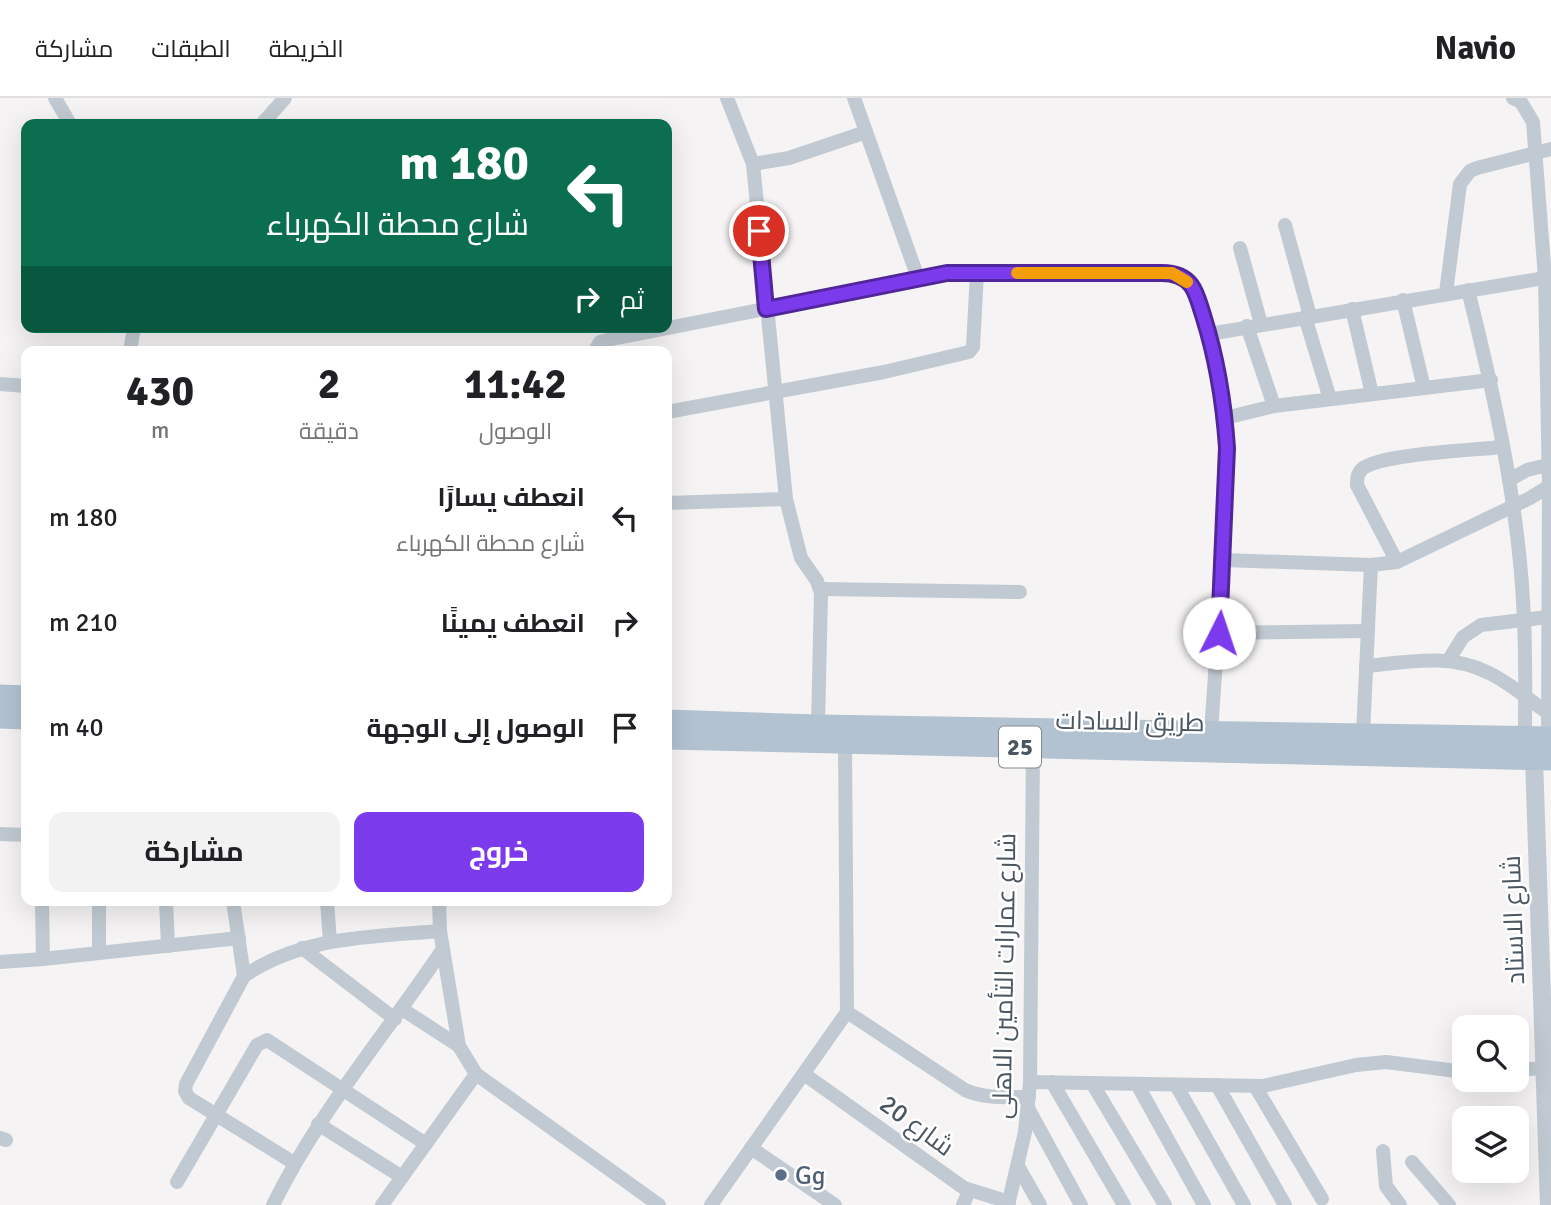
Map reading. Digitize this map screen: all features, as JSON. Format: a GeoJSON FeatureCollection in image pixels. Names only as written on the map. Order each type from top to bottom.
{"type":"FeatureCollection","features":[{"type":"Feature","properties":{"kind":"main road"},"geometry":{"type":"LineString","coordinates":[[0,696],[21,697]]}},
{"type":"Feature","properties":{"kind":"main road"},"geometry":{"type":"LineString","coordinates":[[0,717],[21,718]]}},
{"type":"Feature","properties":{"kind":"main road","name":"طريق السادات"},"geometry":{"type":"LineString","coordinates":[[672,721],[818,726],[1363,734],[1542,747]]}},
{"type":"Feature","properties":{"kind":"main road","name":"طريق السادات"},"geometry":{"type":"LineString","coordinates":[[672,738],[1033,747],[1542,747]]}},
{"type":"Feature","properties":{"kind":"street"},"geometry":{"type":"LineString","coordinates":[[55,98],[67,119]]}},
{"type":"Feature","properties":{"kind":"street"},"geometry":{"type":"LineString","coordinates":[[266,119],[285,98]]}},
{"type":"Feature","properties":{"kind":"street"},"geometry":{"type":"LineString","coordinates":[[727,98],[753,164],[786,499],[801,558],[821,589],[818,726]]}},
{"type":"Feature","properties":{"kind":"street"},"geometry":{"type":"LineString","coordinates":[[854,98],[918,278]]}},
{"type":"Feature","properties":{"kind":"street"},"geometry":{"type":"LineString","coordinates":[[1513,98],[1521,103],[1533,122],[1544,151],[1550,486],[1548,713],[1542,747]]}},
{"type":"Feature","properties":{"kind":"street"},"geometry":{"type":"LineString","coordinates":[[753,164],[789,158],[866,132]]}},
{"type":"Feature","properties":{"kind":"street"},"geometry":{"type":"LineString","coordinates":[[1446,293],[1460,184],[1464,177],[1477,168],[1544,151]]}},
{"type":"Feature","properties":{"kind":"street"},"geometry":{"type":"LineString","coordinates":[[1285,225],[1330,399]]}},
{"type":"Feature","properties":{"kind":"street"},"geometry":{"type":"LineString","coordinates":[[1240,248],[1254,325],[1274,406]]}},
{"type":"Feature","properties":{"kind":"street"},"geometry":{"type":"LineString","coordinates":[[672,327],[947,273],[1172,273],[1183,278],[1192,286],[1209,334],[1225,418],[1227,448],[1219,633],[1211,732]]}},
{"type":"Feature","properties":{"kind":"street"},"geometry":{"type":"LineString","coordinates":[[672,411],[884,372],[968,352],[973,347],[977,273]]}},
{"type":"Feature","properties":{"kind":"street"},"geometry":{"type":"LineString","coordinates":[[1209,334],[1548,277]]}},
{"type":"Feature","properties":{"kind":"street"},"geometry":{"type":"LineString","coordinates":[[1468,290],[1491,380],[1513,505],[1524,620],[1525,697],[1542,747]]}},
{"type":"Feature","properties":{"kind":"street"},"geometry":{"type":"LineString","coordinates":[[1403,300],[1424,388]]}},
{"type":"Feature","properties":{"kind":"street"},"geometry":{"type":"LineString","coordinates":[[1352,309],[1372,394]]}},
{"type":"Feature","properties":{"kind":"street"},"geometry":{"type":"LineString","coordinates":[[598,346],[600,342],[643,333]]}},
{"type":"Feature","properties":{"kind":"street"},"geometry":{"type":"LineString","coordinates":[[1225,418],[1274,406],[1491,380]]}},
{"type":"Feature","properties":{"kind":"street"},"geometry":{"type":"LineString","coordinates":[[0,384],[21,386]]}},
{"type":"Feature","properties":{"kind":"street"},"geometry":{"type":"LineString","coordinates":[[1397,562],[1357,485],[1357,476],[1363,468],[1386,459],[1503,447]]}},
{"type":"Feature","properties":{"kind":"street"},"geometry":{"type":"LineString","coordinates":[[1508,480],[1527,470],[1549,464]]}},
{"type":"Feature","properties":{"kind":"street"},"geometry":{"type":"LineString","coordinates":[[1223,561],[1371,565],[1397,562],[1550,486]]}},
{"type":"Feature","properties":{"kind":"street"},"geometry":{"type":"LineString","coordinates":[[672,503],[786,499]]}},
{"type":"Feature","properties":{"kind":"street"},"geometry":{"type":"LineString","coordinates":[[1363,734],[1371,565]]}},
{"type":"Feature","properties":{"kind":"street"},"geometry":{"type":"LineString","coordinates":[[821,589],[1020,592]]}},
{"type":"Feature","properties":{"kind":"street"},"geometry":{"type":"LineString","coordinates":[[1448,661],[1463,637],[1481,625],[1548,617]]}},
{"type":"Feature","properties":{"kind":"street"},"geometry":{"type":"LineString","coordinates":[[1219,633],[1368,631]]}},
{"type":"Feature","properties":{"kind":"street"},"geometry":{"type":"LineString","coordinates":[[1366,666],[1433,659],[1468,665],[1490,673],[1548,713]]}},
{"type":"Feature","properties":{"kind":"street"},"geometry":{"type":"LineString","coordinates":[[711,1205],[847,1012],[845,744]]}},
{"type":"Feature","properties":{"kind":"street","name":"شارع عمارات التأمين الاهلى"},"geometry":{"type":"LineString","coordinates":[[1009,1203],[1019,1168],[1029,1103],[1033,747]]}},
{"type":"Feature","properties":{"kind":"street","name":"شارع الاستاد"},"geometry":{"type":"LineString","coordinates":[[1542,747],[1543,1068],[1549,1205]]}},
{"type":"Feature","properties":{"kind":"street"},"geometry":{"type":"LineString","coordinates":[[0,834],[21,835]]}},
{"type":"Feature","properties":{"kind":"street"},"geometry":{"type":"LineString","coordinates":[[42,906],[43,959]]}},
{"type":"Feature","properties":{"kind":"street"},"geometry":{"type":"LineString","coordinates":[[99,953],[100,906]]}},
{"type":"Feature","properties":{"kind":"street"},"geometry":{"type":"LineString","coordinates":[[166,906],[168,946]]}},
{"type":"Feature","properties":{"kind":"street"},"geometry":{"type":"LineString","coordinates":[[234,906],[244,976]]}},
{"type":"Feature","properties":{"kind":"street"},"geometry":{"type":"LineString","coordinates":[[327,906],[330,942]]}},
{"type":"Feature","properties":{"kind":"street"},"geometry":{"type":"LineString","coordinates":[[439,906],[440,931],[459,1046],[476,1074],[659,1205]]}},
{"type":"Feature","properties":{"kind":"street"},"geometry":{"type":"LineString","coordinates":[[294,1163],[189,1098],[185,1091],[186,1084],[244,976],[262,964],[302,948],[330,942],[440,931]]}},
{"type":"Feature","properties":{"kind":"street"},"geometry":{"type":"LineString","coordinates":[[0,962],[239,938]]}},
{"type":"Feature","properties":{"kind":"street"},"geometry":{"type":"LineString","coordinates":[[302,948],[399,1014],[459,1046]]}},
{"type":"Feature","properties":{"kind":"street"},"geometry":{"type":"LineString","coordinates":[[273,1205],[318,1124],[443,949]]}},
{"type":"Feature","properties":{"kind":"street"},"geometry":{"type":"LineString","coordinates":[[847,1012],[965,1090],[977,1095],[1029,1103],[1081,1205]]}},
{"type":"Feature","properties":{"kind":"street"},"geometry":{"type":"LineString","coordinates":[[177,1182],[257,1045],[267,1041],[426,1144]]}},
{"type":"Feature","properties":{"kind":"street"},"geometry":{"type":"LineString","coordinates":[[1030,1082],[1255,1086],[1279,1084],[1379,1062],[1452,1070]]}},
{"type":"Feature","properties":{"kind":"street"},"geometry":{"type":"LineString","coordinates":[[1529,1069],[1543,1068]]}},
{"type":"Feature","properties":{"kind":"street"},"geometry":{"type":"LineString","coordinates":[[382,1205],[476,1074]]}},
{"type":"Feature","properties":{"kind":"street","name":"شارع 20"},"geometry":{"type":"LineString","coordinates":[[804,1074],[969,1191],[1009,1203]]}},
{"type":"Feature","properties":{"kind":"street"},"geometry":{"type":"LineString","coordinates":[[1052,1082],[1124,1205]]}},
{"type":"Feature","properties":{"kind":"street"},"geometry":{"type":"LineString","coordinates":[[1092,1083],[1165,1205]]}},
{"type":"Feature","properties":{"kind":"street"},"geometry":{"type":"LineString","coordinates":[[1136,1084],[1205,1205]]}},
{"type":"Feature","properties":{"kind":"street"},"geometry":{"type":"LineString","coordinates":[[1176,1085],[1244,1205]]}},
{"type":"Feature","properties":{"kind":"street"},"geometry":{"type":"LineString","coordinates":[[1217,1086],[1285,1205]]}},
{"type":"Feature","properties":{"kind":"street"},"geometry":{"type":"LineString","coordinates":[[1255,1086],[1322,1199]]}},
{"type":"Feature","properties":{"kind":"street"},"geometry":{"type":"LineString","coordinates":[[318,1124],[402,1177]]}},
{"type":"Feature","properties":{"kind":"street"},"geometry":{"type":"LineString","coordinates":[[751,1148],[835,1205]]}},
{"type":"Feature","properties":{"kind":"street"},"geometry":{"type":"LineString","coordinates":[[1383,1151],[1386,1186],[1401,1205]]}},
{"type":"Feature","properties":{"kind":"street"},"geometry":{"type":"LineString","coordinates":[[1412,1162],[1449,1205]]}},
{"type":"Feature","properties":{"kind":"street"},"geometry":{"type":"LineString","coordinates":[[1019,1168],[1040,1205]]}},
{"type":"Feature","properties":{"kind":"street"},"geometry":{"type":"LineString","coordinates":[[962,1205],[969,1191]]}},
{"type":"Feature","properties":{"kind":"slow traffic"},"geometry":{"type":"LineString","coordinates":[[1017,273],[1172,273],[1187,282]]}},
{"type":"Feature","properties":{"kind":"place","name":"Gg"},"geometry":{"type":"Point","coordinates":[781,1175]}},
{"type":"Feature","properties":{"kind":"route"},"geometry":{"type":"LineString","coordinates":[[759,231],[766,309],[947,273],[1172,273],[1183,278],[1192,286],[1209,334],[1225,418],[1227,448],[1219,633]]}}]}
